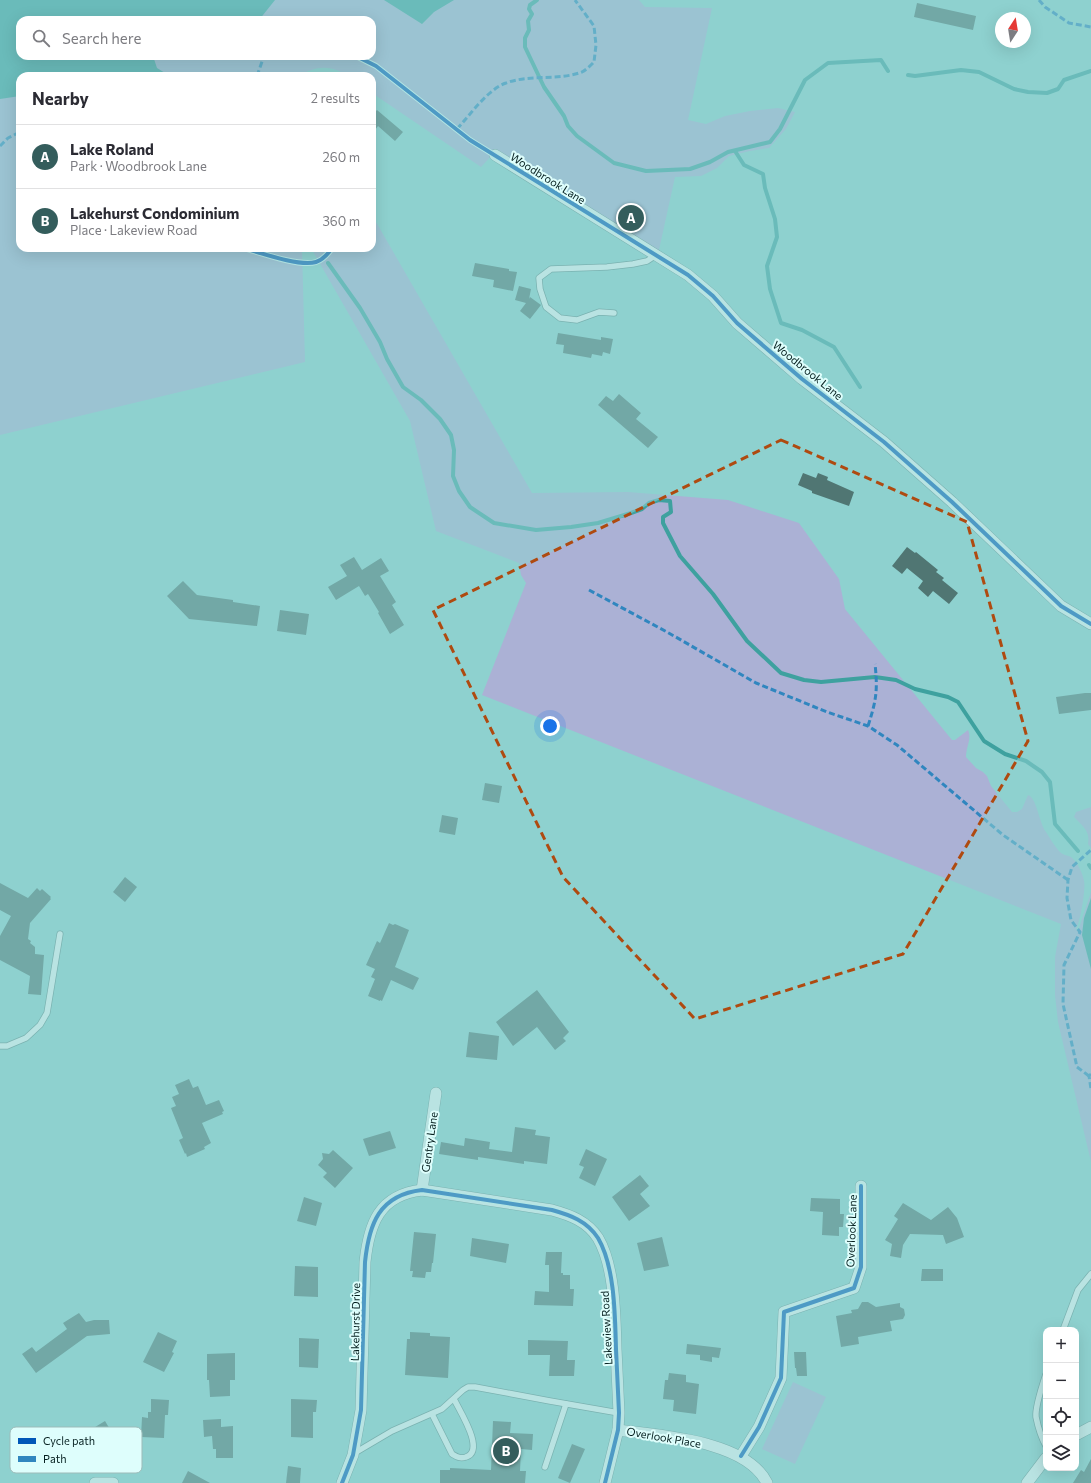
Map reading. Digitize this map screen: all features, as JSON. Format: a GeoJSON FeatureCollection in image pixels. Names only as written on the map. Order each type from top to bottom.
{"type":"FeatureCollection","features":[{"type":"Feature","properties":{"kind":"street","name":"Woodbrook Lane"},"geometry":{"type":"LineString","coordinates":[[495,155],[688,275],[713,296],[737,323],[796,374],[890,447],[952,502],[1061,606],[1091,624]]}},
{"type":"Feature","properties":{"kind":"street","name":"Gentry Lane"},"geometry":{"type":"LineString","coordinates":[[422,1190],[436,1093]]}},
{"type":"Feature","properties":{"kind":"street","name":"Overlook Lane"},"geometry":{"type":"LineString","coordinates":[[741,1456],[759,1427],[781,1378],[784,1312],[854,1288],[860,1266],[861,1186]]}},
{"type":"Feature","properties":{"kind":"street","name":"Lakeview Road"},"geometry":{"type":"LineString","coordinates":[[422,1190],[552,1210],[570,1215],[579,1220],[598,1238],[612,1285],[615,1308],[619,1413],[618,1430],[606,1483]]}},
{"type":"Feature","properties":{"kind":"street","name":"Lakehurst Drive"},"geometry":{"type":"LineString","coordinates":[[342,1483],[353,1455],[361,1410],[365,1262],[367,1241],[371,1227],[382,1208],[395,1198],[409,1191],[422,1190]]}},
{"type":"Feature","properties":{"kind":"street"},"geometry":{"type":"LineString","coordinates":[[1079,1433],[1091,1427]]}},
{"type":"Feature","properties":{"kind":"street","name":"Overlook Place"},"geometry":{"type":"LineString","coordinates":[[618,1430],[698,1442],[741,1456],[756,1467],[767,1483]]}},
{"type":"Feature","properties":{"kind":"street"},"geometry":{"type":"LineString","coordinates":[[1027,1483],[1043,1462]]}},
{"type":"Feature","properties":{"kind":"street"},"geometry":{"type":"LineString","coordinates":[[96,1483],[113,1483]]}},
{"type":"Feature","properties":{"kind":"lane"},"geometry":{"type":"LineString","coordinates":[[614,313],[599,312],[577,320],[560,318],[546,307],[540,289],[539,278],[551,269],[607,267],[633,264],[647,261],[656,255]]}},
{"type":"Feature","properties":{"kind":"lane"},"geometry":{"type":"LineString","coordinates":[[0,1046],[7,1046],[26,1038],[40,1025],[47,1014],[60,934]]}},
{"type":"Feature","properties":{"kind":"lane"},"geometry":{"type":"LineString","coordinates":[[1064,1327],[1078,1290],[1091,1274]]}},
{"type":"Feature","properties":{"kind":"lane"},"geometry":{"type":"LineString","coordinates":[[1043,1382],[1036,1415],[1043,1440]]}},
{"type":"Feature","properties":{"kind":"lane"},"geometry":{"type":"LineString","coordinates":[[353,1455],[392,1431],[442,1410],[468,1386],[619,1413]]}},
{"type":"Feature","properties":{"kind":"lane"},"geometry":{"type":"LineString","coordinates":[[432,1414],[452,1454],[457,1458],[470,1455],[474,1451],[474,1439],[454,1399]]}},
{"type":"Feature","properties":{"kind":"lane"},"geometry":{"type":"LineString","coordinates":[[545,1467],[566,1404]]}},
{"type":"Feature","properties":{"kind":"highlighted area"},"geometry":{"type":"Polygon","coordinates":[[[781,440],[967,522],[1028,741],[903,954],[695,1019],[563,877],[433,610],[781,440]]]}},
{"type":"Feature","properties":{"kind":"shaded area"},"geometry":{"type":"Polygon","coordinates":[[[0,0],[639,0],[645,7],[712,8],[688,120],[706,124],[725,116],[750,111],[778,108],[795,112],[786,129],[769,148],[729,156],[717,168],[701,176],[675,177],[657,259],[496,151],[481,167],[376,96],[376,72],[341,72],[329,68],[318,68],[307,72],[16,72],[16,252],[302,252],[305,362],[0,435],[0,0]]]}},
{"type":"Feature","properties":{"kind":"shaded area"},"geometry":{"type":"Polygon","coordinates":[[[0,0],[275,0],[262,16],[16,16],[16,60],[154,60],[157,68],[164,72],[16,72],[16,97],[0,99],[0,0]]]}},
{"type":"Feature","properties":{"kind":"shaded area"},"geometry":{"type":"Polygon","coordinates":[[[384,0],[454,0],[434,12],[422,24],[384,0]]]}},
{"type":"Feature","properties":{"kind":"shaded area"},"geometry":{"type":"Polygon","coordinates":[[[376,222],[532,493],[628,492],[728,500],[799,523],[839,579],[845,609],[952,740],[955,740],[968,730],[969,740],[966,757],[976,768],[987,776],[991,786],[1012,812],[1017,812],[1022,809],[1028,795],[1034,801],[1044,828],[1058,850],[1073,859],[1082,875],[1084,881],[1084,891],[1081,913],[1076,929],[1078,931],[1091,892],[1091,1162],[1058,1022],[1055,995],[1055,957],[1061,924],[482,695],[526,583],[521,575],[519,563],[436,531],[410,421],[313,252],[376,252],[376,222]]]}},
{"type":"Feature","properties":{"kind":"shaded area"},"geometry":{"type":"Polygon","coordinates":[[[1091,807],[1091,848],[1088,844],[1089,840],[1087,832],[1074,817],[1076,812],[1091,807]]]}},
{"type":"Feature","properties":{"kind":"shaded area"},"geometry":{"type":"Polygon","coordinates":[[[1091,898],[1091,969],[1082,935],[1084,918],[1091,898]]]}},
{"type":"Feature","properties":{"kind":"shaded area"},"geometry":{"type":"Polygon","coordinates":[[[793,1382],[826,1397],[795,1464],[762,1449],[793,1382]]]}},
{"type":"Feature","properties":{"kind":"building"},"geometry":{"type":"Polygon","coordinates":[[[917,3],[976,16],[973,30],[914,17],[917,3]]]}},
{"type":"Feature","properties":{"kind":"building"},"geometry":{"type":"Polygon","coordinates":[[[377,110],[403,132],[395,141],[378,126],[376,129],[377,110]]]}},
{"type":"Feature","properties":{"kind":"building"},"geometry":{"type":"Polygon","coordinates":[[[475,263],[509,269],[509,271],[517,272],[513,291],[493,287],[494,280],[472,276],[475,263]]]}},
{"type":"Feature","properties":{"kind":"building"},"geometry":{"type":"Polygon","coordinates":[[[519,286],[531,289],[529,299],[530,297],[541,305],[530,319],[520,311],[526,303],[515,300],[519,286]]]}},
{"type":"Feature","properties":{"kind":"building"},"geometry":{"type":"Polygon","coordinates":[[[558,333],[601,340],[601,337],[613,339],[610,354],[603,352],[602,356],[592,354],[591,358],[563,353],[564,345],[556,344],[558,333]]]}},
{"type":"Feature","properties":{"kind":"building"},"geometry":{"type":"Polygon","coordinates":[[[619,394],[641,413],[636,419],[658,437],[648,448],[598,405],[606,396],[613,401],[619,394]]]}},
{"type":"Feature","properties":{"kind":"building"},"geometry":{"type":"Polygon","coordinates":[[[803,473],[816,478],[818,473],[828,477],[827,480],[854,492],[849,506],[812,493],[812,491],[798,485],[803,473]]]}},
{"type":"Feature","properties":{"kind":"building"},"geometry":{"type":"Polygon","coordinates":[[[907,547],[915,553],[916,552],[938,570],[936,572],[944,578],[942,580],[958,593],[949,604],[933,591],[928,597],[918,588],[923,581],[907,568],[902,574],[892,566],[907,547]]]}},
{"type":"Feature","properties":{"kind":"building"},"geometry":{"type":"Polygon","coordinates":[[[354,557],[362,570],[381,558],[389,571],[380,576],[396,602],[392,605],[404,625],[390,634],[368,594],[365,596],[359,586],[336,600],[328,587],[347,576],[340,565],[354,557]]]}},
{"type":"Feature","properties":{"kind":"building"},"geometry":{"type":"Polygon","coordinates":[[[183,581],[197,595],[233,600],[233,602],[260,606],[257,626],[189,619],[167,596],[183,581]]]}},
{"type":"Feature","properties":{"kind":"building"},"geometry":{"type":"Polygon","coordinates":[[[280,610],[309,614],[306,635],[277,631],[280,610]]]}},
{"type":"Feature","properties":{"kind":"building"},"geometry":{"type":"Polygon","coordinates":[[[1091,693],[1091,710],[1059,714],[1056,697],[1091,693]]]}},
{"type":"Feature","properties":{"kind":"building"},"geometry":{"type":"Polygon","coordinates":[[[485,783],[502,786],[499,803],[482,800],[485,783]]]}},
{"type":"Feature","properties":{"kind":"building"},"geometry":{"type":"Polygon","coordinates":[[[442,815],[458,818],[455,835],[439,832],[442,815]]]}},
{"type":"Feature","properties":{"kind":"building"},"geometry":{"type":"Polygon","coordinates":[[[125,877],[137,887],[125,902],[113,892],[125,877]]]}},
{"type":"Feature","properties":{"kind":"building"},"geometry":{"type":"Polygon","coordinates":[[[0,883],[28,898],[37,888],[40,891],[42,889],[51,897],[51,899],[30,923],[28,939],[35,947],[35,954],[44,955],[41,995],[28,994],[30,976],[0,960],[0,936],[11,916],[0,910],[0,883]]]}},
{"type":"Feature","properties":{"kind":"building"},"geometry":{"type":"Polygon","coordinates":[[[389,923],[409,930],[395,967],[419,978],[413,990],[391,980],[382,1001],[380,1001],[368,996],[375,979],[371,977],[375,969],[366,965],[377,941],[380,943],[389,923]]]}},
{"type":"Feature","properties":{"kind":"building"},"geometry":{"type":"Polygon","coordinates":[[[537,990],[569,1032],[563,1038],[566,1041],[555,1050],[537,1027],[513,1046],[496,1022],[537,990]]]}},
{"type":"Feature","properties":{"kind":"building"},"geometry":{"type":"Polygon","coordinates":[[[469,1032],[499,1036],[497,1060],[466,1057],[469,1032]]]}},
{"type":"Feature","properties":{"kind":"building"},"geometry":{"type":"Polygon","coordinates":[[[189,1079],[193,1088],[198,1086],[206,1105],[219,1100],[224,1111],[222,1112],[223,1114],[202,1123],[211,1143],[204,1147],[205,1149],[187,1157],[179,1140],[183,1138],[171,1108],[176,1106],[172,1097],[179,1094],[175,1085],[189,1079]]]}},
{"type":"Feature","properties":{"kind":"building"},"geometry":{"type":"Polygon","coordinates":[[[515,1127],[536,1130],[535,1135],[550,1137],[547,1164],[524,1161],[524,1164],[478,1157],[478,1160],[439,1154],[441,1142],[464,1146],[465,1138],[490,1142],[489,1149],[512,1152],[515,1127]]]}},
{"type":"Feature","properties":{"kind":"building"},"geometry":{"type":"Polygon","coordinates":[[[390,1131],[396,1148],[369,1156],[363,1139],[390,1131]]]}},
{"type":"Feature","properties":{"kind":"building"},"geometry":{"type":"Polygon","coordinates":[[[586,1149],[607,1159],[595,1186],[579,1178],[584,1167],[579,1165],[586,1149]]]}},
{"type":"Feature","properties":{"kind":"building"},"geometry":{"type":"Polygon","coordinates":[[[333,1150],[353,1168],[335,1188],[323,1177],[327,1173],[318,1165],[323,1159],[322,1153],[329,1154],[333,1150]]]}},
{"type":"Feature","properties":{"kind":"building"},"geometry":{"type":"Polygon","coordinates":[[[640,1175],[649,1186],[640,1194],[650,1206],[629,1221],[612,1197],[640,1175]]]}},
{"type":"Feature","properties":{"kind":"building"},"geometry":{"type":"Polygon","coordinates":[[[304,1197],[322,1203],[316,1226],[297,1221],[304,1197]]]}},
{"type":"Feature","properties":{"kind":"building"},"geometry":{"type":"Polygon","coordinates":[[[811,1198],[840,1199],[840,1214],[844,1214],[843,1227],[839,1227],[839,1236],[822,1235],[823,1212],[810,1211],[811,1198]]]}},
{"type":"Feature","properties":{"kind":"building"},"geometry":{"type":"Polygon","coordinates":[[[903,1203],[931,1220],[948,1207],[957,1218],[964,1237],[946,1244],[943,1235],[910,1234],[903,1245],[901,1258],[890,1256],[892,1244],[885,1240],[898,1219],[894,1216],[903,1203]]]}},
{"type":"Feature","properties":{"kind":"building"},"geometry":{"type":"Polygon","coordinates":[[[414,1232],[436,1234],[431,1272],[426,1272],[425,1278],[412,1277],[413,1271],[410,1271],[414,1232]]]}},
{"type":"Feature","properties":{"kind":"building"},"geometry":{"type":"Polygon","coordinates":[[[662,1237],[669,1266],[644,1271],[637,1243],[662,1237]]]}},
{"type":"Feature","properties":{"kind":"building"},"geometry":{"type":"Polygon","coordinates":[[[472,1238],[509,1244],[506,1263],[470,1256],[472,1238]]]}},
{"type":"Feature","properties":{"kind":"building"},"geometry":{"type":"Polygon","coordinates":[[[546,1252],[562,1252],[561,1273],[563,1273],[563,1275],[570,1275],[570,1289],[574,1289],[573,1306],[534,1305],[535,1291],[549,1292],[549,1265],[545,1265],[546,1252]]]}},
{"type":"Feature","properties":{"kind":"building"},"geometry":{"type":"Polygon","coordinates":[[[295,1266],[318,1267],[318,1297],[294,1296],[295,1266]]]}},
{"type":"Feature","properties":{"kind":"building"},"geometry":{"type":"Polygon","coordinates":[[[922,1269],[943,1269],[943,1281],[921,1281],[922,1269]]]}},
{"type":"Feature","properties":{"kind":"building"},"geometry":{"type":"Polygon","coordinates":[[[862,1302],[868,1302],[876,1307],[900,1303],[900,1307],[904,1309],[905,1315],[903,1319],[890,1321],[892,1331],[858,1337],[859,1344],[841,1347],[836,1316],[852,1313],[851,1310],[858,1309],[862,1302]]]}},
{"type":"Feature","properties":{"kind":"building"},"geometry":{"type":"Polygon","coordinates":[[[79,1313],[86,1322],[94,1320],[109,1320],[110,1334],[87,1336],[36,1373],[22,1354],[32,1347],[36,1352],[67,1329],[63,1323],[79,1313]]]}},
{"type":"Feature","properties":{"kind":"building"},"geometry":{"type":"Polygon","coordinates":[[[158,1332],[177,1341],[172,1352],[174,1353],[164,1372],[143,1362],[158,1332]]]}},
{"type":"Feature","properties":{"kind":"building"},"geometry":{"type":"Polygon","coordinates":[[[410,1332],[430,1333],[430,1336],[450,1337],[448,1378],[405,1375],[407,1339],[410,1339],[410,1332]]]}},
{"type":"Feature","properties":{"kind":"building"},"geometry":{"type":"Polygon","coordinates":[[[299,1338],[319,1339],[318,1368],[299,1367],[299,1338]]]}},
{"type":"Feature","properties":{"kind":"building"},"geometry":{"type":"Polygon","coordinates":[[[528,1340],[568,1341],[567,1360],[575,1360],[574,1376],[549,1376],[550,1355],[528,1355],[528,1340]]]}},
{"type":"Feature","properties":{"kind":"building"},"geometry":{"type":"Polygon","coordinates":[[[687,1344],[721,1348],[719,1358],[712,1357],[712,1362],[700,1360],[700,1355],[686,1354],[687,1344]]]}},
{"type":"Feature","properties":{"kind":"building"},"geometry":{"type":"Polygon","coordinates":[[[794,1352],[806,1352],[807,1376],[797,1376],[794,1352]]]}},
{"type":"Feature","properties":{"kind":"building"},"geometry":{"type":"Polygon","coordinates":[[[235,1353],[235,1380],[230,1380],[230,1396],[210,1397],[209,1380],[207,1380],[207,1354],[235,1353]]]}},
{"type":"Feature","properties":{"kind":"building"},"geometry":{"type":"Polygon","coordinates":[[[669,1373],[686,1375],[686,1382],[699,1384],[696,1414],[673,1411],[674,1400],[663,1399],[665,1380],[668,1380],[669,1373]]]}},
{"type":"Feature","properties":{"kind":"building"},"geometry":{"type":"Polygon","coordinates":[[[151,1399],[169,1400],[168,1415],[165,1415],[164,1438],[142,1437],[142,1417],[148,1418],[148,1412],[151,1412],[151,1399]]]}},
{"type":"Feature","properties":{"kind":"building"},"geometry":{"type":"Polygon","coordinates":[[[291,1399],[317,1400],[316,1412],[313,1412],[313,1438],[291,1437],[291,1399]]]}},
{"type":"Feature","properties":{"kind":"building"},"geometry":{"type":"Polygon","coordinates":[[[221,1419],[221,1427],[233,1426],[233,1458],[216,1458],[216,1449],[213,1449],[212,1436],[204,1437],[203,1420],[221,1419]]]}},
{"type":"Feature","properties":{"kind":"building"},"geometry":{"type":"Polygon","coordinates":[[[105,1421],[109,1427],[95,1427],[105,1421]]]}},
{"type":"Feature","properties":{"kind":"building"},"geometry":{"type":"Polygon","coordinates":[[[493,1421],[511,1422],[510,1433],[533,1434],[532,1450],[521,1449],[520,1471],[526,1471],[525,1483],[440,1483],[440,1470],[450,1470],[450,1468],[491,1470],[493,1421]]]}},
{"type":"Feature","properties":{"kind":"building"},"geometry":{"type":"Polygon","coordinates":[[[572,1444],[585,1449],[570,1483],[558,1478],[572,1444]]]}},
{"type":"Feature","properties":{"kind":"building"},"geometry":{"type":"Polygon","coordinates":[[[1091,1459],[1091,1483],[1073,1483],[1081,1470],[1084,1472],[1091,1459]]]}},
{"type":"Feature","properties":{"kind":"building"},"geometry":{"type":"Polygon","coordinates":[[[288,1466],[301,1468],[300,1483],[286,1483],[288,1466]]]}},
{"type":"Feature","properties":{"kind":"building"},"geometry":{"type":"Polygon","coordinates":[[[188,1471],[210,1483],[182,1483],[188,1471]]]}},
{"type":"Feature","properties":{"kind":"waterway"},"geometry":{"type":"LineString","coordinates":[[537,0],[530,5],[529,9],[532,14],[528,21],[529,30],[525,38],[525,47],[544,87],[564,116],[568,126],[577,136],[614,163],[646,171],[690,169],[710,162],[728,152],[770,142],[780,129],[805,80],[828,63],[881,60],[888,71]]}},
{"type":"Feature","properties":{"kind":"waterway"},"geometry":{"type":"LineString","coordinates":[[908,75],[915,76],[961,70],[979,72],[1014,89],[1028,92],[1047,93],[1058,89],[1064,80],[1091,71]]}},
{"type":"Feature","properties":{"kind":"waterway"},"geometry":{"type":"LineString","coordinates":[[735,151],[744,165],[763,174],[765,188],[775,219],[777,237],[767,266],[770,289],[781,323],[802,330],[834,347],[860,387]]}},
{"type":"Feature","properties":{"kind":"waterway"},"geometry":{"type":"LineString","coordinates":[[328,263],[360,308],[380,342],[387,359],[403,387],[421,400],[440,419],[451,435],[454,450],[453,476],[459,491],[470,507],[494,523],[536,530],[598,523],[642,509],[649,503],[659,500],[670,501],[671,512],[663,517],[663,523],[680,556],[713,594],[747,641],[781,673],[804,680],[821,682],[875,677],[896,680],[915,689],[948,697],[958,702],[984,741],[1005,754],[1026,761],[1042,772],[1050,782],[1055,824],[1078,851]]}},
{"type":"Feature","properties":{"kind":"marked path"},"geometry":{"type":"LineString","coordinates":[[457,129],[486,96],[499,86],[515,80],[573,75],[584,71],[594,62],[596,45],[594,26],[575,0]]}},
{"type":"Feature","properties":{"kind":"marked path"},"geometry":{"type":"LineString","coordinates":[[1039,0],[1045,7],[1069,23],[1091,27]]}},
{"type":"Feature","properties":{"kind":"marked path"},"geometry":{"type":"LineString","coordinates":[[258,72],[263,60]]}},
{"type":"Feature","properties":{"kind":"marked path"},"geometry":{"type":"LineString","coordinates":[[0,146],[8,138],[16,134]]}},
{"type":"Feature","properties":{"kind":"marked path"},"geometry":{"type":"LineString","coordinates":[[589,590],[667,632],[756,683],[827,712],[868,726],[897,745],[1003,835],[1068,880]]}},
{"type":"Feature","properties":{"kind":"marked path"},"geometry":{"type":"LineString","coordinates":[[868,726],[876,696],[875,664]]}},
{"type":"Feature","properties":{"kind":"marked path"},"geometry":{"type":"LineString","coordinates":[[1089,1076],[1077,1067],[1063,1004],[1064,965],[1080,932],[1071,920],[1067,898],[1068,880],[1072,867],[1091,850]]}},
{"type":"Feature","properties":{"kind":"marked path"},"geometry":{"type":"LineString","coordinates":[[1091,1074],[1089,1076],[1091,1089]]}},
{"type":"Feature","properties":{"kind":"cycle path"},"geometry":{"type":"LineString","coordinates":[[364,60],[376,66],[470,140],[688,275],[713,296],[737,323],[802,379],[884,442],[952,502],[1061,606],[1091,624]]}},
{"type":"Feature","properties":{"kind":"cycle path"},"geometry":{"type":"LineString","coordinates":[[257,252],[300,263],[316,262],[329,252]]}},
{"type":"Feature","properties":{"kind":"cycle path"},"geometry":{"type":"LineString","coordinates":[[741,1456],[759,1427],[781,1378],[784,1312],[854,1288],[861,1267],[861,1186]]}},
{"type":"Feature","properties":{"kind":"cycle path"},"geometry":{"type":"LineString","coordinates":[[342,1483],[353,1455],[361,1410],[365,1262],[373,1224],[386,1205],[396,1198],[407,1193],[422,1190],[552,1210],[565,1214],[583,1223],[589,1227],[598,1238],[608,1263],[613,1292],[619,1413],[618,1430],[605,1483]]}},
{"type":"Feature","properties":{"kind":"place","name":"Lake Roland"},"geometry":{"type":"Point","coordinates":[631,218]}},
{"type":"Feature","properties":{"kind":"place","name":"Lakehurst Condominium"},"geometry":{"type":"Point","coordinates":[506,1451]}}]}
